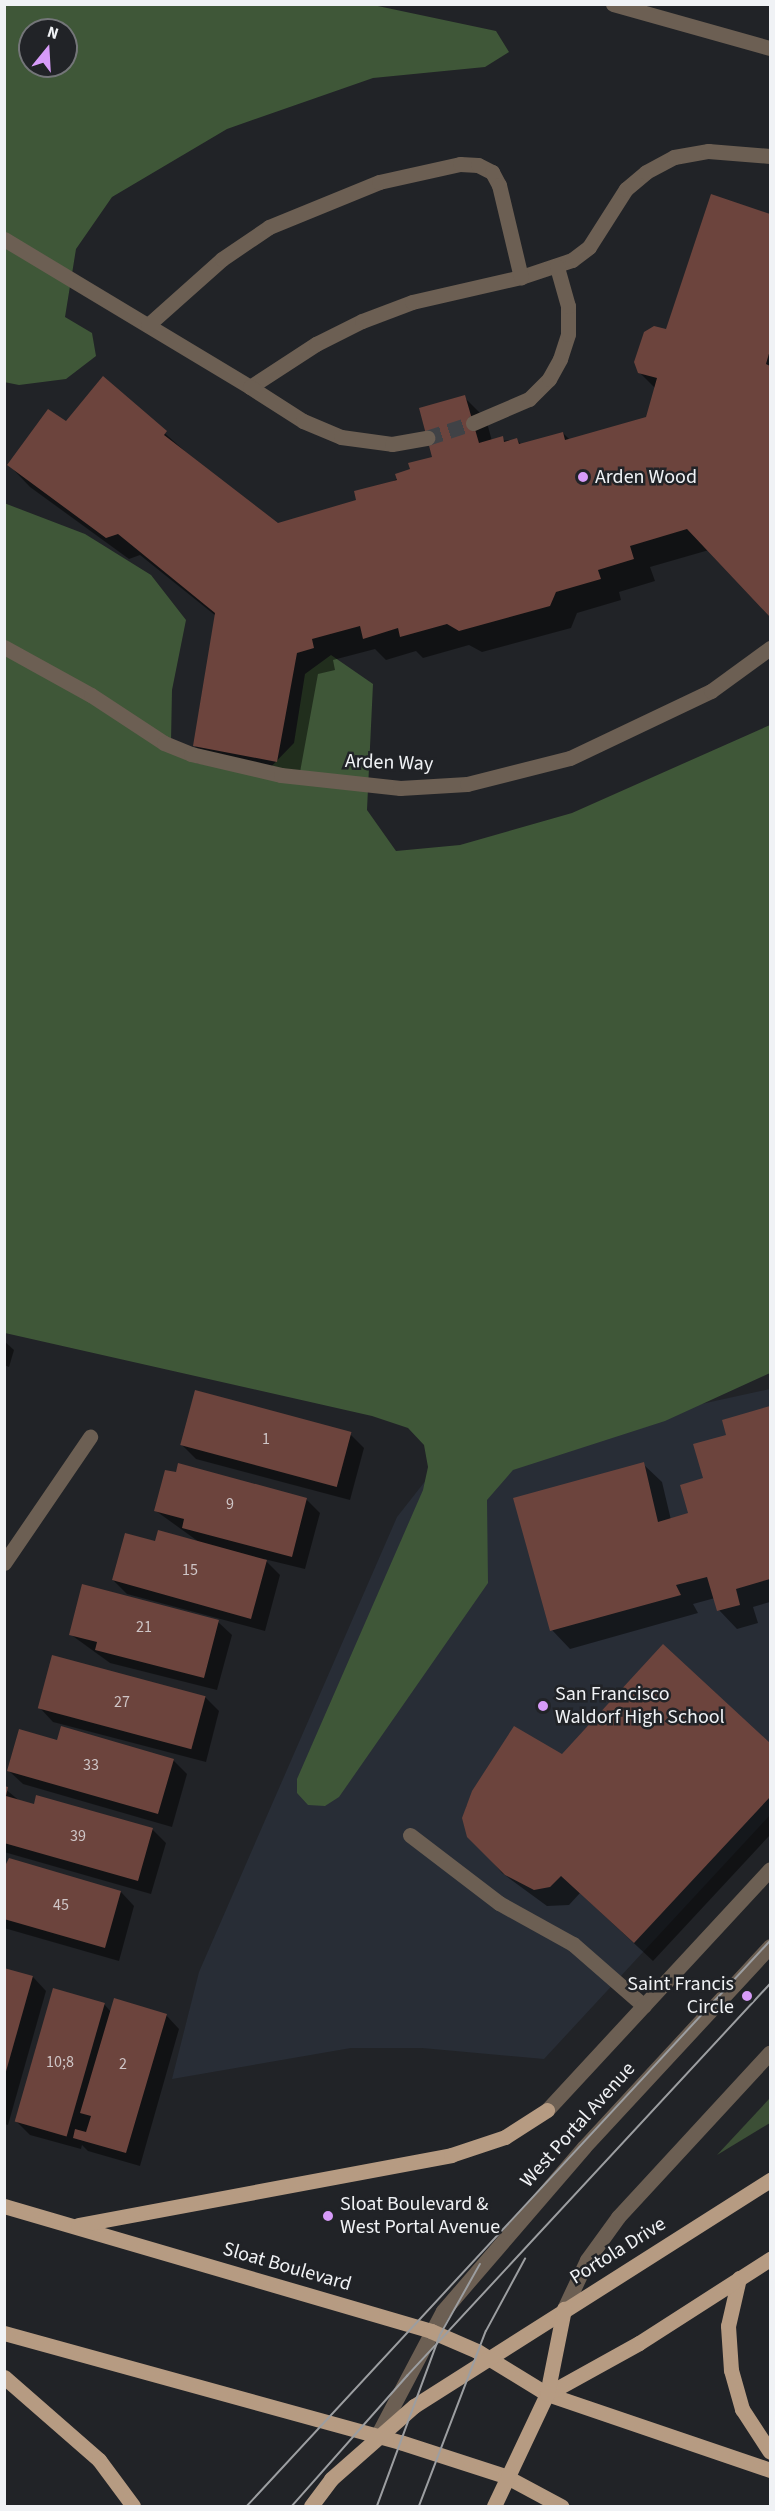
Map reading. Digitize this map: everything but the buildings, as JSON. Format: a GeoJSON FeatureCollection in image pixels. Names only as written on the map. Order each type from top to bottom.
{"type":"FeatureCollection","features":[{"type":"Feature","properties":{"kind":"main road"},"geometry":{"type":"LineString","coordinates":[[74,2226],[452,2155],[505,2138],[547,2110]]}},
{"type":"Feature","properties":{"kind":"main road","name":"Portola Drive"},"geometry":{"type":"LineString","coordinates":[[311,2506],[331,2479],[377,2436],[414,2406],[488,2357],[771,2180]]}},
{"type":"Feature","properties":{"kind":"main road","name":"Sloat Boulevard"},"geometry":{"type":"LineString","coordinates":[[4,2206],[430,2331],[488,2357],[547,2394],[771,2470]]}},
{"type":"Feature","properties":{"kind":"main road"},"geometry":{"type":"LineString","coordinates":[[547,2394],[639,2343],[771,2259]]}},
{"type":"Feature","properties":{"kind":"main road"},"geometry":{"type":"LineString","coordinates":[[739,2278],[728,2326],[731,2370],[742,2409],[771,2452]]}},
{"type":"Feature","properties":{"kind":"main road"},"geometry":{"type":"LineString","coordinates":[[494,2506],[505,2476],[547,2394],[564,2310]]}},
{"type":"Feature","properties":{"kind":"main road"},"geometry":{"type":"LineString","coordinates":[[4,2332],[377,2436],[505,2476],[561,2506]]}},
{"type":"Feature","properties":{"kind":"main road"},"geometry":{"type":"LineString","coordinates":[[4,2377],[99,2460],[133,2506]]}},
{"type":"Feature","properties":{"kind":"street"},"geometry":{"type":"LineString","coordinates":[[613,4],[771,48]]}},
{"type":"Feature","properties":{"kind":"street"},"geometry":{"type":"LineString","coordinates":[[250,387],[316,344],[362,321],[412,302],[557,267],[589,247],[626,189],[646,172],[674,157],[708,151],[771,156]]}},
{"type":"Feature","properties":{"kind":"street"},"geometry":{"type":"LineString","coordinates":[[148,325],[222,259],[269,227],[379,183],[460,164],[478,165],[492,172],[499,184],[521,277]]}},
{"type":"Feature","properties":{"kind":"street"},"geometry":{"type":"LineString","coordinates":[[4,239],[303,421],[341,436],[392,444],[427,438]]}},
{"type":"Feature","properties":{"kind":"street"},"geometry":{"type":"LineString","coordinates":[[473,423],[529,399],[549,380],[560,359],[568,334],[568,306],[557,267]]}},
{"type":"Feature","properties":{"kind":"street","name":"Arden Way"},"geometry":{"type":"LineString","coordinates":[[4,647],[91,695],[164,742],[191,754],[281,775],[400,788],[467,784],[570,758],[711,691],[771,648]]}},
{"type":"Feature","properties":{"kind":"street"},"geometry":{"type":"LineString","coordinates":[[4,1563],[90,1437]]}},
{"type":"Feature","properties":{"kind":"street"},"geometry":{"type":"LineString","coordinates":[[410,1835],[499,1903],[573,1944],[644,2006]]}},
{"type":"Feature","properties":{"kind":"street","name":"West Portal Avenue"},"geometry":{"type":"LineString","coordinates":[[547,2110],[771,1869]]}},
{"type":"Feature","properties":{"kind":"street","name":"West Portal Avenue"},"geometry":{"type":"LineString","coordinates":[[377,2436],[430,2331],[443,2311],[584,2147],[771,1946]]}},
{"type":"Feature","properties":{"kind":"street"},"geometry":{"type":"LineString","coordinates":[[564,2310],[587,2260],[618,2217],[771,2052]]}},
{"type":"Feature","properties":{"kind":"shaded area","name":"San Francisco Waldorf High School"},"geometry":{"type":"Polygon","coordinates":[[[770,1389],[770,1815],[544,2059],[422,2048],[351,2048],[172,2079],[199,1972],[397,1517],[441,1461],[770,1389]]]}},
{"type":"Feature","properties":{"kind":"green space"},"geometry":{"type":"Polygon","coordinates":[[[4,5],[373,5],[496,31],[509,52],[485,67],[373,78],[227,129],[112,197],[76,249],[65,317],[92,333],[96,356],[66,379],[19,385],[4,382],[4,5]]]}},
{"type":"Feature","properties":{"kind":"green space"},"geometry":{"type":"Polygon","coordinates":[[[4,503],[85,534],[151,575],[186,620],[172,690],[171,742],[196,763],[263,775],[294,743],[305,674],[331,655],[373,684],[367,810],[396,851],[460,845],[572,813],[770,725],[770,1373],[665,1421],[513,1470],[487,1500],[488,1583],[339,1797],[325,1806],[308,1805],[297,1793],[297,1779],[423,1490],[428,1467],[424,1445],[408,1428],[372,1416],[5,1333],[4,503]]]}},
{"type":"Feature","properties":{"kind":"green space"},"geometry":{"type":"Polygon","coordinates":[[[770,2098],[770,2123],[717,2155],[770,2098]]]}},
{"type":"Feature","properties":{"kind":"tunnel"},"geometry":{"type":"LineString","coordinates":[[427,438],[473,423]]}},
{"type":"Feature","properties":{"kind":"tram line"},"geometry":{"type":"LineString","coordinates":[[247,2506],[770,1941]]}},
{"type":"Feature","properties":{"kind":"tram line"},"geometry":{"type":"LineString","coordinates":[[292,2506],[407,2376],[770,1984]]}},
{"type":"Feature","properties":{"kind":"tram line"},"geometry":{"type":"LineString","coordinates":[[419,2506],[486,2331],[525,2259]]}},
{"type":"Feature","properties":{"kind":"tram line"},"geometry":{"type":"LineString","coordinates":[[377,2506],[440,2335],[480,2264]]}},
{"type":"Feature","properties":{"kind":"place","name":"Arden Wood"},"geometry":{"type":"Point","coordinates":[583,477]}},
{"type":"Feature","properties":{"kind":"place","name":"San Francisco Waldorf High School"},"geometry":{"type":"Point","coordinates":[543,1706]}},
{"type":"Feature","properties":{"kind":"place","name":"Saint Francis Circle"},"geometry":{"type":"Point","coordinates":[747,1996]}},
{"type":"Feature","properties":{"kind":"place","name":"Sloat Boulevard & West Portal Avenue"},"geometry":{"type":"Point","coordinates":[328,2216]}}]}
